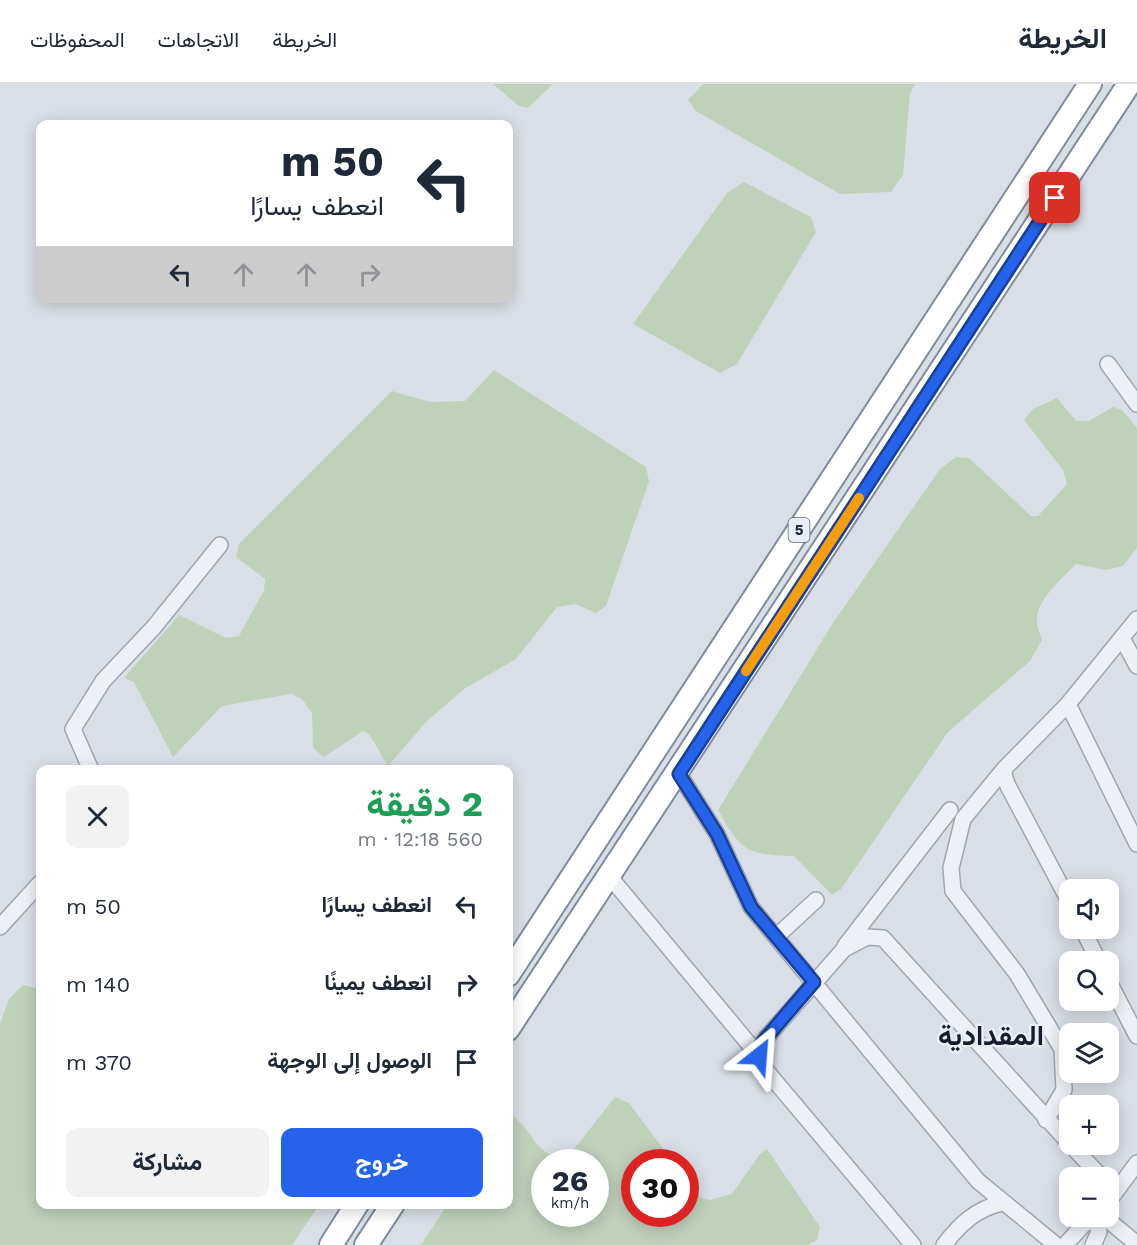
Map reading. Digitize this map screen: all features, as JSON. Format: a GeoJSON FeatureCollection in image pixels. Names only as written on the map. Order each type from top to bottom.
{"type":"FeatureCollection","features":[{"type":"Feature","properties":{"kind":"highway","name":"5"},"geometry":{"type":"LineString","coordinates":[[513,967],[1090,84]]}},
{"type":"Feature","properties":{"kind":"highway","name":"5"},"geometry":{"type":"LineString","coordinates":[[513,1022],[679,774],[1129,84]]}},
{"type":"Feature","properties":{"kind":"highway"},"geometry":{"type":"LineString","coordinates":[[892,387],[919,406]]}},
{"type":"Feature","properties":{"kind":"highway"},"geometry":{"type":"LineString","coordinates":[[331,1245],[354,1209]]}},
{"type":"Feature","properties":{"kind":"highway"},"geometry":{"type":"LineString","coordinates":[[366,1245],[390,1209]]}},
{"type":"Feature","properties":{"kind":"street"},"geometry":{"type":"LineString","coordinates":[[1108,364],[1137,404]]}},
{"type":"Feature","properties":{"kind":"street"},"geometry":{"type":"LineString","coordinates":[[90,765],[73,729],[103,681],[154,627],[219,545]]}},
{"type":"Feature","properties":{"kind":"street"},"geometry":{"type":"LineString","coordinates":[[1046,1120],[1064,1090],[1062,1049],[1017,974],[953,891],[951,868],[963,819],[1005,768],[1068,704],[1137,619]]}},
{"type":"Feature","properties":{"kind":"street"},"geometry":{"type":"LineString","coordinates":[[1122,638],[1137,666]]}},
{"type":"Feature","properties":{"kind":"street"},"geometry":{"type":"LineString","coordinates":[[1068,704],[1137,844]]}},
{"type":"Feature","properties":{"kind":"street"},"geometry":{"type":"LineString","coordinates":[[1005,768],[1004,775],[1008,786],[1059,882]]}},
{"type":"Feature","properties":{"kind":"street"},"geometry":{"type":"LineString","coordinates":[[679,774],[717,834],[751,907],[978,1181],[1056,1245]]}},
{"type":"Feature","properties":{"kind":"street"},"geometry":{"type":"LineString","coordinates":[[759,1056],[759,1047],[844,949],[950,810]]}},
{"type":"Feature","properties":{"kind":"street"},"geometry":{"type":"LineString","coordinates":[[610,877],[759,1056],[764,1068],[913,1245]]}},
{"type":"Feature","properties":{"kind":"street"},"geometry":{"type":"LineString","coordinates":[[0,927],[36,887]]}},
{"type":"Feature","properties":{"kind":"street"},"geometry":{"type":"LineString","coordinates":[[777,936],[816,900]]}},
{"type":"Feature","properties":{"kind":"street"},"geometry":{"type":"LineString","coordinates":[[844,949],[867,937],[883,938],[1059,1133]]}},
{"type":"Feature","properties":{"kind":"street"},"geometry":{"type":"LineString","coordinates":[[1119,1001],[1137,1036]]}},
{"type":"Feature","properties":{"kind":"street"},"geometry":{"type":"LineString","coordinates":[[1080,1155],[1092,1167]]}},
{"type":"Feature","properties":{"kind":"street"},"geometry":{"type":"LineString","coordinates":[[1119,1183],[1137,1163]]}},
{"type":"Feature","properties":{"kind":"street"},"geometry":{"type":"LineString","coordinates":[[945,1245],[961,1223],[988,1206],[1002,1203]]}},
{"type":"Feature","properties":{"kind":"street"},"geometry":{"type":"LineString","coordinates":[[1065,1245],[1081,1227]]}},
{"type":"Feature","properties":{"kind":"street"},"geometry":{"type":"LineString","coordinates":[[1093,1245],[1099,1227]]}},
{"type":"Feature","properties":{"kind":"street"},"geometry":{"type":"LineString","coordinates":[[1113,1227],[1137,1244]]}},
{"type":"Feature","properties":{"kind":"green space"},"geometry":{"type":"Polygon","coordinates":[[[493,84],[553,84],[528,108],[519,106],[493,84]]]}},
{"type":"Feature","properties":{"kind":"green space"},"geometry":{"type":"Polygon","coordinates":[[[703,84],[915,84],[910,94],[903,175],[891,192],[840,194],[696,111],[688,100],[703,84]]]}},
{"type":"Feature","properties":{"kind":"green space"},"geometry":{"type":"Polygon","coordinates":[[[744,182],[811,217],[816,232],[737,364],[720,373],[633,324],[727,193],[744,182]]]}},
{"type":"Feature","properties":{"kind":"green space"},"geometry":{"type":"Polygon","coordinates":[[[494,370],[646,467],[649,481],[606,606],[596,613],[575,604],[557,607],[516,659],[464,689],[427,721],[389,765],[369,734],[363,731],[324,757],[313,748],[312,713],[302,699],[291,694],[222,706],[173,757],[134,682],[124,678],[179,615],[226,638],[239,636],[264,590],[265,579],[236,557],[239,544],[392,391],[430,402],[465,401],[494,370]]]}},
{"type":"Feature","properties":{"kind":"green space"},"geometry":{"type":"Polygon","coordinates":[[[1057,398],[1076,421],[1089,421],[1113,407],[1122,410],[1137,428],[1137,548],[1123,566],[1106,570],[1076,564],[1051,590],[1037,614],[1042,640],[1030,661],[948,732],[841,889],[832,895],[794,856],[765,854],[747,848],[733,835],[718,810],[833,623],[940,469],[956,457],[969,458],[1031,516],[1038,516],[1067,484],[1063,470],[1024,420],[1033,409],[1057,398]]]}},
{"type":"Feature","properties":{"kind":"green space"},"geometry":{"type":"Polygon","coordinates":[[[23,985],[36,988],[36,1209],[316,1209],[292,1245],[0,1245],[0,1024],[9,999],[23,985]]]}},
{"type":"Feature","properties":{"kind":"green space"},"geometry":{"type":"Polygon","coordinates":[[[615,1097],[629,1103],[663,1149],[621,1149],[621,1227],[699,1227],[699,1195],[710,1200],[732,1194],[760,1154],[767,1149],[820,1227],[817,1240],[808,1245],[421,1245],[444,1209],[513,1209],[513,1117],[524,1126],[542,1149],[531,1149],[531,1227],[609,1227],[609,1149],[574,1149],[615,1097]]]}},
{"type":"Feature","properties":{"kind":"slow traffic"},"geometry":{"type":"LineString","coordinates":[[746,671],[859,498]]}},
{"type":"Feature","properties":{"kind":"district","name":"المقدادیة"},"geometry":{"type":"Point","coordinates":[991,1035]}},
{"type":"Feature","properties":{"kind":"route"},"geometry":{"type":"LineString","coordinates":[[759,1056],[759,1047],[814,982],[751,907],[717,834],[679,774],[1055,198]]}}]}
